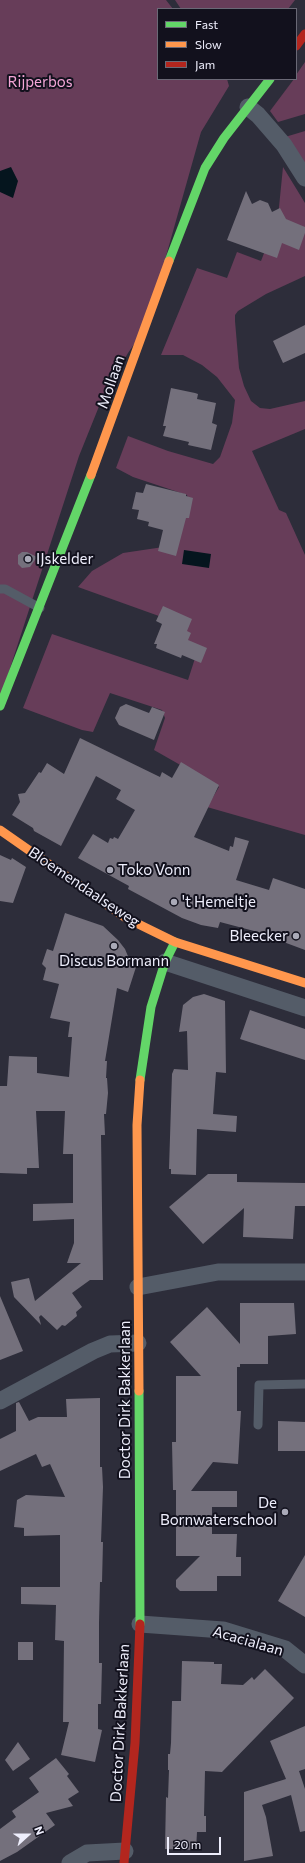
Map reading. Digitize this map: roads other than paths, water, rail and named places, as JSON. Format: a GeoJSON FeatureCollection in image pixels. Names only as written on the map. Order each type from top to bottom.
{"type":"FeatureCollection","features":[{"type":"Feature","properties":{"kind":"street"},"geometry":{"type":"LineString","coordinates":[[297,45],[305,34]]}},
{"type":"Feature","properties":{"kind":"street","name":"Mollaan"},"geometry":{"type":"LineString","coordinates":[[0,706],[106,438],[157,292],[205,168],[224,138],[269,80]]}},
{"type":"Feature","properties":{"kind":"street"},"geometry":{"type":"LineString","coordinates":[[248,107],[258,115],[284,145],[305,178]]}},
{"type":"Feature","properties":{"kind":"street","name":"Bloemendaalseweg"},"geometry":{"type":"LineString","coordinates":[[0,832],[126,918],[175,942],[305,983]]}},
{"type":"Feature","properties":{"kind":"street","name":"Doctor Dirk Bakkerlaan"},"geometry":{"type":"LineString","coordinates":[[125,1857],[135,1743],[140,1624],[137,1126],[141,1065],[151,1007],[165,962],[175,942]]}},
{"type":"Feature","properties":{"kind":"street"},"geometry":{"type":"LineString","coordinates":[[165,962],[305,1008]]}},
{"type":"Feature","properties":{"kind":"street"},"geometry":{"type":"LineString","coordinates":[[138,1287],[218,1272],[305,1272]]}},
{"type":"Feature","properties":{"kind":"street"},"geometry":{"type":"LineString","coordinates":[[0,1401],[110,1344],[138,1342]]}},
{"type":"Feature","properties":{"kind":"street","name":"Acacialaan"},"geometry":{"type":"LineString","coordinates":[[140,1624],[223,1630],[285,1649],[305,1665]]}},
{"type":"Feature","properties":{"kind":"street"},"geometry":{"type":"LineString","coordinates":[[70,1863],[87,1853],[125,1857]]}},
{"type":"Feature","properties":{"kind":"lane"},"geometry":{"type":"LineString","coordinates":[[0,589],[5,589],[40,608]]}},
{"type":"Feature","properties":{"kind":"lane"},"geometry":{"type":"LineString","coordinates":[[258,1425],[259,1385],[305,1384]]}},
{"type":"Feature","properties":{"kind":"water"},"geometry":{"type":"Polygon","coordinates":[[[11,167],[18,181],[13,198],[0,192],[0,171],[11,167]]]}},
{"type":"Feature","properties":{"kind":"water"},"geometry":{"type":"Polygon","coordinates":[[[184,550],[211,554],[209,568],[182,564],[184,550]]]}},
{"type":"Feature","properties":{"kind":"place","name":"IJskelder"},"geometry":{"type":"Point","coordinates":[28,559]}},
{"type":"Feature","properties":{"kind":"place","name":"Toko Vonn"},"geometry":{"type":"Point","coordinates":[110,870]}},
{"type":"Feature","properties":{"kind":"place","name":"'t Hemeltje"},"geometry":{"type":"Point","coordinates":[174,902]}},
{"type":"Feature","properties":{"kind":"place","name":"Bleecker"},"geometry":{"type":"Point","coordinates":[296,936]}},
{"type":"Feature","properties":{"kind":"place","name":"Discus Bormann"},"geometry":{"type":"Point","coordinates":[114,946]}},
{"type":"Feature","properties":{"kind":"place","name":"De Bornwaterschool"},"geometry":{"type":"Point","coordinates":[285,1512]}},
{"type":"Feature","properties":{"kind":"park label","name":"Rijperbos"},"geometry":{"type":"Point","coordinates":[40,82]}}]}
